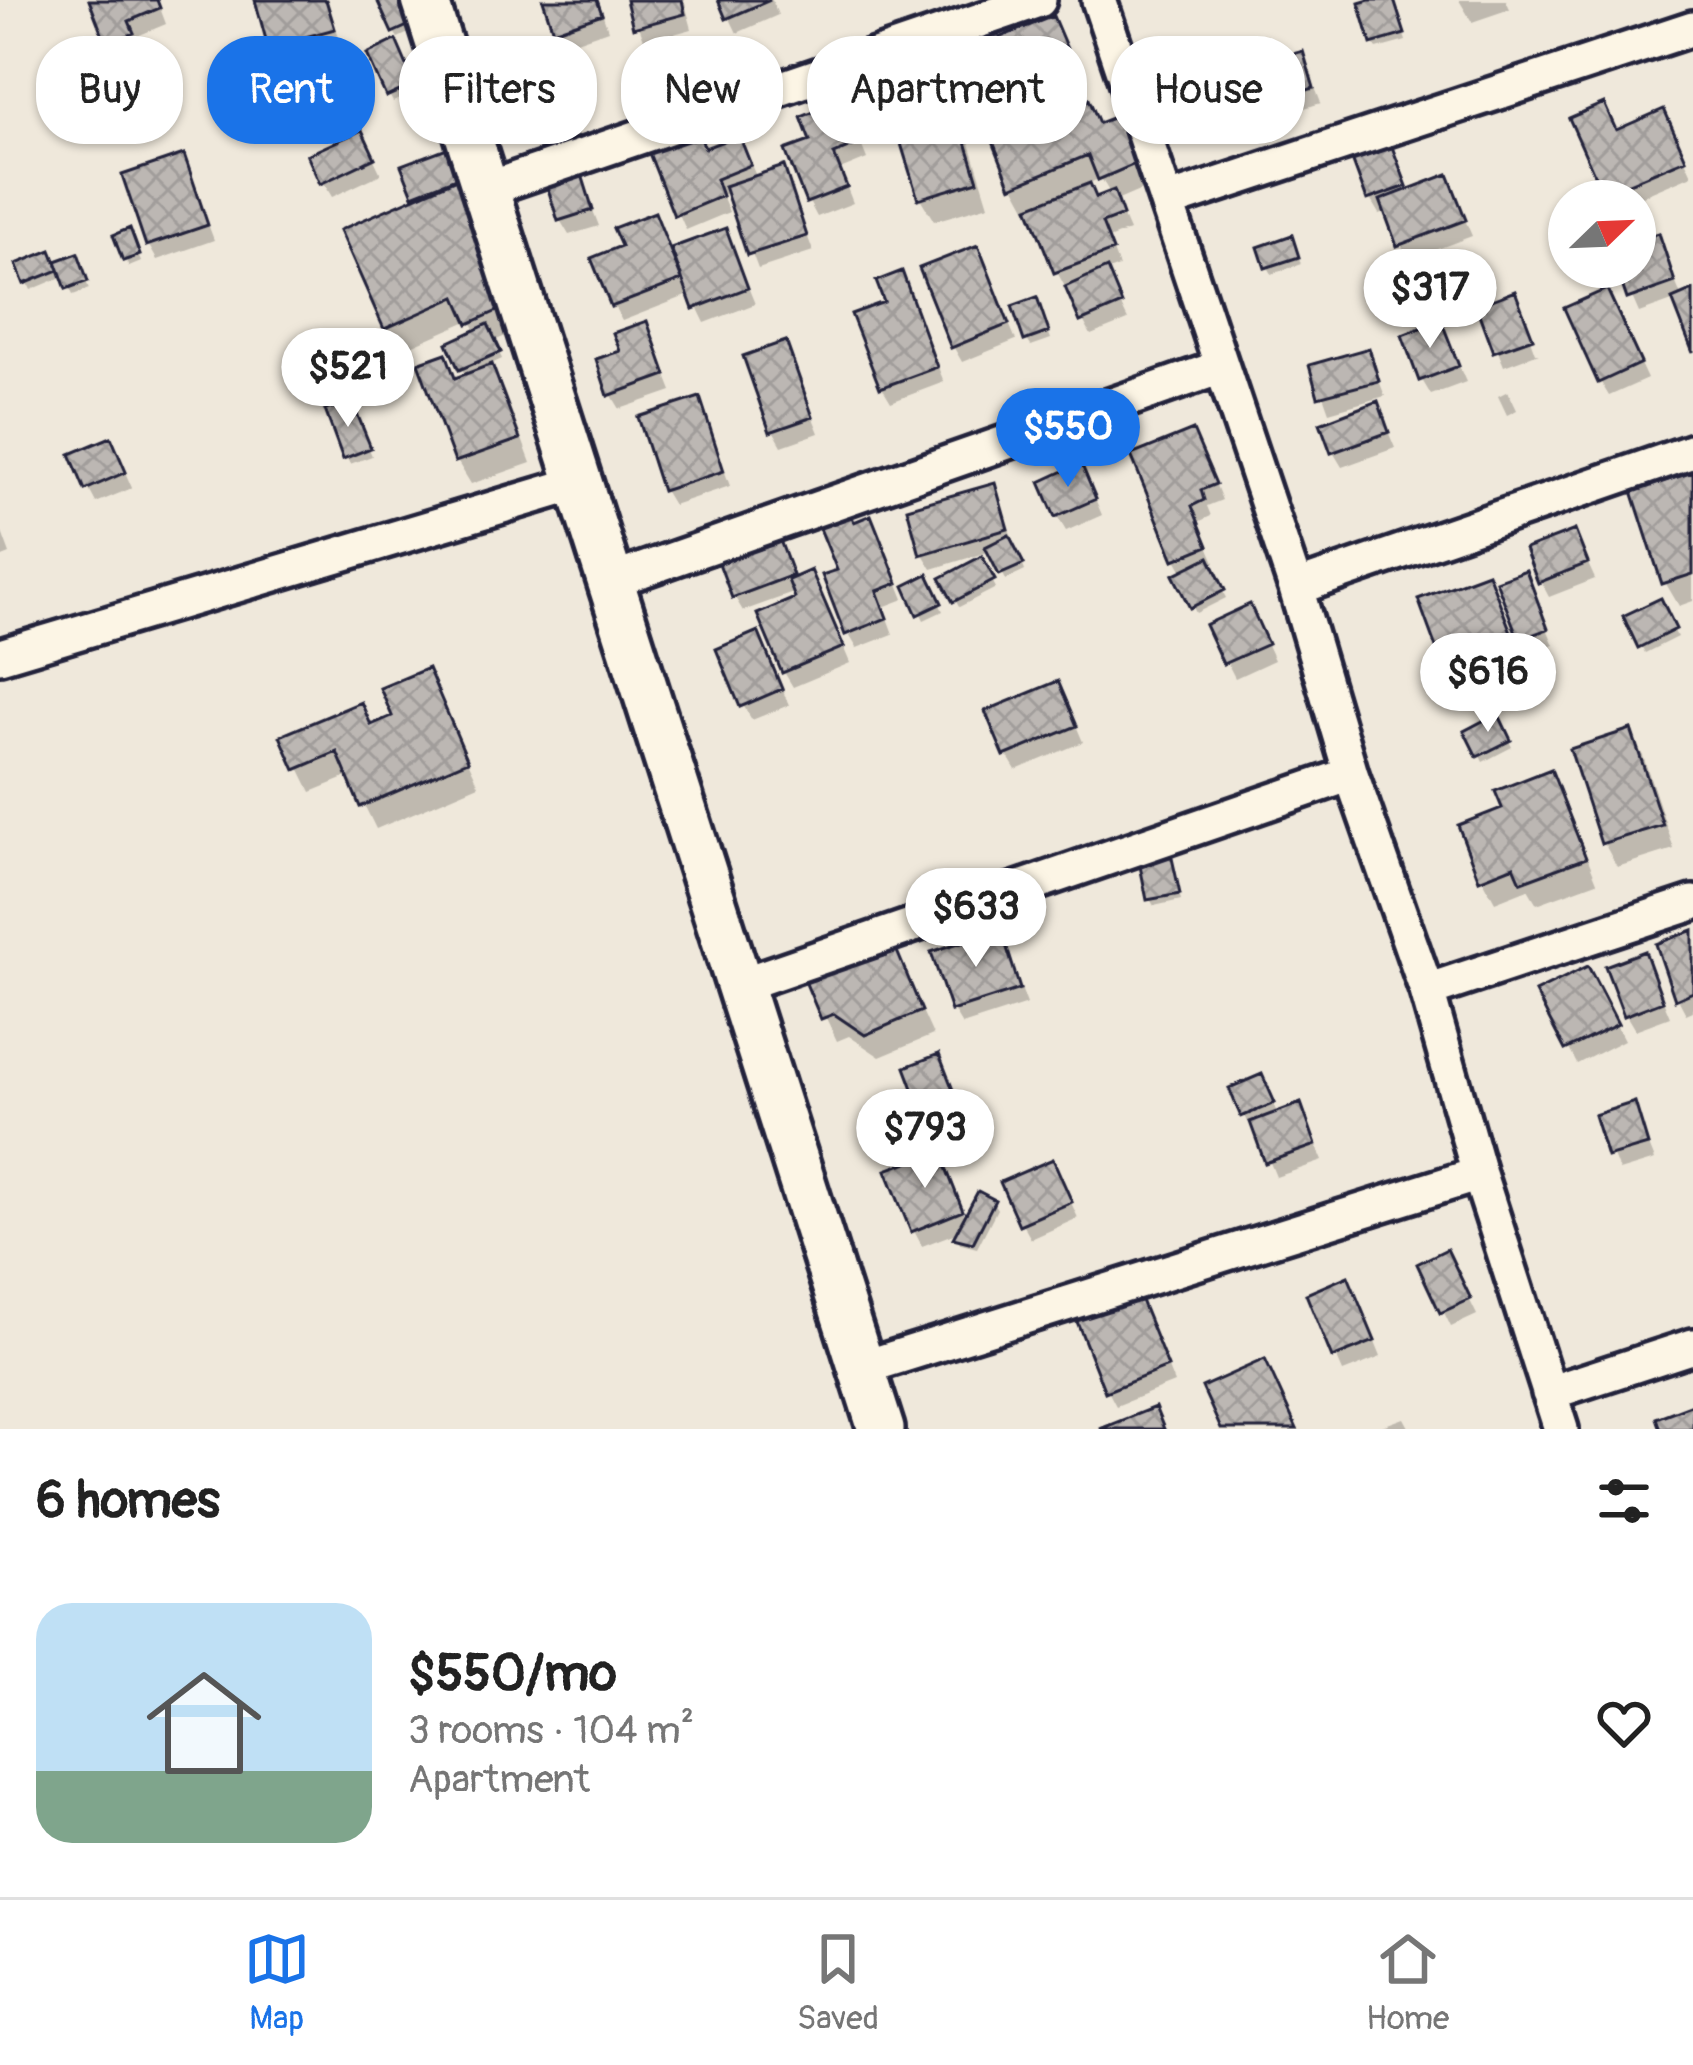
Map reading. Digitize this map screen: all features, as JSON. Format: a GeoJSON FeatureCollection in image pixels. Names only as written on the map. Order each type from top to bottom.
{"type":"FeatureCollection","features":[{"type":"Feature","properties":{"kind":"main road"},"geometry":{"type":"LineString","coordinates":[[425,0],[881,1429]]}},
{"type":"Feature","properties":{"kind":"street"},"geometry":{"type":"LineString","coordinates":[[487,189],[1040,0]]}},
{"type":"Feature","properties":{"kind":"street"},"geometry":{"type":"LineString","coordinates":[[1100,0],[1296,588],[1351,774],[1427,991],[1479,1174],[1561,1429]]}},
{"type":"Feature","properties":{"kind":"street"},"geometry":{"type":"LineString","coordinates":[[1169,201],[1693,28]]}},
{"type":"Feature","properties":{"kind":"street"},"geometry":{"type":"LineString","coordinates":[[611,581],[1221,367]]}},
{"type":"Feature","properties":{"kind":"street"},"geometry":{"type":"LineString","coordinates":[[1296,588],[1693,451]]}},
{"type":"Feature","properties":{"kind":"street"},"geometry":{"type":"LineString","coordinates":[[0,656],[579,484]]}},
{"type":"Feature","properties":{"kind":"street"},"geometry":{"type":"LineString","coordinates":[[737,986],[1351,774]]}},
{"type":"Feature","properties":{"kind":"street"},"geometry":{"type":"LineString","coordinates":[[1427,991],[1693,903]]}},
{"type":"Feature","properties":{"kind":"street"},"geometry":{"type":"LineString","coordinates":[[862,1368],[1479,1174]]}},
{"type":"Feature","properties":{"kind":"street"},"geometry":{"type":"LineString","coordinates":[[1549,1393],[1693,1346]]}},
{"type":"Feature","properties":{"kind":"building"},"geometry":{"type":"Polygon","coordinates":[[[89,0],[157,0],[160,8],[129,21],[134,33],[103,36],[89,0]]]}},
{"type":"Feature","properties":{"kind":"building"},"geometry":{"type":"Polygon","coordinates":[[[255,0],[326,0],[335,29],[309,36],[265,36],[255,0]]]}},
{"type":"Feature","properties":{"kind":"building"},"geometry":{"type":"Polygon","coordinates":[[[377,0],[404,0],[414,23],[392,33],[377,0]]]}},
{"type":"Feature","properties":{"kind":"building"},"geometry":{"type":"Polygon","coordinates":[[[543,0],[597,0],[602,14],[553,31],[543,0]]]}},
{"type":"Feature","properties":{"kind":"building"},"geometry":{"type":"Polygon","coordinates":[[[626,0],[682,0],[685,14],[633,28],[626,0]]]}},
{"type":"Feature","properties":{"kind":"building"},"geometry":{"type":"Polygon","coordinates":[[[718,0],[770,0],[726,19],[718,0]]]}},
{"type":"Feature","properties":{"kind":"building"},"geometry":{"type":"Polygon","coordinates":[[[1394,0],[1405,34],[1371,44],[1359,3],[1394,0]]]}},
{"type":"Feature","properties":{"kind":"building"},"geometry":{"type":"Polygon","coordinates":[[[1053,16],[1062,36],[1003,36],[1053,16]]]}},
{"type":"Feature","properties":{"kind":"building"},"geometry":{"type":"Polygon","coordinates":[[[396,40],[399,47],[399,91],[386,97],[375,72],[375,50],[396,40]]]}},
{"type":"Feature","properties":{"kind":"building"},"geometry":{"type":"Polygon","coordinates":[[[1305,58],[1314,88],[1305,91],[1305,58]]]}},
{"type":"Feature","properties":{"kind":"building"},"geometry":{"type":"Polygon","coordinates":[[[1087,100],[1099,123],[1111,118],[1111,144],[1135,144],[1142,161],[1098,180],[1088,155],[1011,187],[994,144],[1087,144],[1087,100]]]}},
{"type":"Feature","properties":{"kind":"building"},"geometry":{"type":"Polygon","coordinates":[[[1604,103],[1616,130],[1664,109],[1686,159],[1636,180],[1597,180],[1569,118],[1604,103]]]}},
{"type":"Feature","properties":{"kind":"building"},"geometry":{"type":"Polygon","coordinates":[[[1389,139],[1407,186],[1367,200],[1350,154],[1389,139]]]}},
{"type":"Feature","properties":{"kind":"building"},"geometry":{"type":"Polygon","coordinates":[[[807,142],[858,144],[834,154],[847,187],[806,203],[785,150],[807,142]]]}},
{"type":"Feature","properties":{"kind":"building"},"geometry":{"type":"Polygon","coordinates":[[[331,144],[368,144],[375,158],[320,184],[307,155],[331,144]]]}},
{"type":"Feature","properties":{"kind":"building"},"geometry":{"type":"Polygon","coordinates":[[[670,144],[703,144],[705,148],[743,144],[751,165],[716,179],[722,196],[674,216],[649,153],[670,144]]]}},
{"type":"Feature","properties":{"kind":"building"},"geometry":{"type":"Polygon","coordinates":[[[901,144],[967,144],[978,181],[918,199],[901,144]]]}},
{"type":"Feature","properties":{"kind":"building"},"geometry":{"type":"Polygon","coordinates":[[[455,145],[466,174],[413,195],[401,165],[455,145]]]}},
{"type":"Feature","properties":{"kind":"building"},"geometry":{"type":"Polygon","coordinates":[[[184,154],[208,225],[146,246],[122,175],[184,154]]]}},
{"type":"Feature","properties":{"kind":"building"},"geometry":{"type":"Polygon","coordinates":[[[579,165],[593,210],[558,221],[544,176],[579,165]]]}},
{"type":"Feature","properties":{"kind":"building"},"geometry":{"type":"Polygon","coordinates":[[[784,166],[807,236],[747,255],[724,186],[784,166]]]}},
{"type":"Feature","properties":{"kind":"building"},"geometry":{"type":"Polygon","coordinates":[[[1448,174],[1466,220],[1397,246],[1380,200],[1448,174]]]}},
{"type":"Feature","properties":{"kind":"building"},"geometry":{"type":"Polygon","coordinates":[[[459,178],[513,304],[468,324],[456,297],[384,329],[340,230],[459,178]]]}},
{"type":"Feature","properties":{"kind":"building"},"geometry":{"type":"Polygon","coordinates":[[[1090,183],[1096,197],[1114,190],[1123,215],[1102,223],[1113,251],[1054,273],[1028,207],[1090,183]]]}},
{"type":"Feature","properties":{"kind":"building"},"geometry":{"type":"Polygon","coordinates":[[[655,212],[682,280],[611,307],[591,258],[621,246],[613,228],[655,212]]]}},
{"type":"Feature","properties":{"kind":"building"},"geometry":{"type":"Polygon","coordinates":[[[130,228],[140,255],[123,261],[113,235],[130,228]]]}},
{"type":"Feature","properties":{"kind":"building"},"geometry":{"type":"Polygon","coordinates":[[[726,228],[748,288],[693,309],[671,248],[726,228]]]}},
{"type":"Feature","properties":{"kind":"building"},"geometry":{"type":"Polygon","coordinates":[[[1656,234],[1675,282],[1627,299],[1623,288],[1656,288],[1656,234]]]}},
{"type":"Feature","properties":{"kind":"building"},"geometry":{"type":"Polygon","coordinates":[[[1292,235],[1299,257],[1265,268],[1258,247],[1292,235]]]}},
{"type":"Feature","properties":{"kind":"building"},"geometry":{"type":"Polygon","coordinates":[[[978,245],[1009,324],[951,348],[919,268],[978,245]]]}},
{"type":"Feature","properties":{"kind":"building"},"geometry":{"type":"Polygon","coordinates":[[[51,250],[59,270],[24,284],[16,264],[51,250]]]}},
{"type":"Feature","properties":{"kind":"building"},"geometry":{"type":"Polygon","coordinates":[[[78,253],[88,281],[66,289],[56,261],[78,253]]]}},
{"type":"Feature","properties":{"kind":"building"},"geometry":{"type":"Polygon","coordinates":[[[1107,268],[1122,304],[1080,322],[1065,287],[1107,268]]]}},
{"type":"Feature","properties":{"kind":"building"},"geometry":{"type":"Polygon","coordinates":[[[902,271],[937,367],[880,388],[851,314],[884,302],[876,281],[902,271]]]}},
{"type":"Feature","properties":{"kind":"building"},"geometry":{"type":"Polygon","coordinates":[[[1607,289],[1641,363],[1598,383],[1564,308],[1607,289]]]}},
{"type":"Feature","properties":{"kind":"building"},"geometry":{"type":"Polygon","coordinates":[[[1693,290],[1693,353],[1672,299],[1693,290]]]}},
{"type":"Feature","properties":{"kind":"building"},"geometry":{"type":"Polygon","coordinates":[[[1515,291],[1533,338],[1493,352],[1476,306],[1515,291]]]}},
{"type":"Feature","properties":{"kind":"building"},"geometry":{"type":"Polygon","coordinates":[[[1037,297],[1049,332],[1024,341],[1012,306],[1037,297]]]}},
{"type":"Feature","properties":{"kind":"building"},"geometry":{"type":"Polygon","coordinates":[[[1441,320],[1459,366],[1419,381],[1402,335],[1441,320]]]}},
{"type":"Feature","properties":{"kind":"building"},"geometry":{"type":"Polygon","coordinates":[[[647,321],[666,375],[608,396],[596,359],[620,351],[613,333],[647,321]]]}},
{"type":"Feature","properties":{"kind":"building"},"geometry":{"type":"Polygon","coordinates":[[[488,324],[501,352],[459,370],[447,343],[488,324]]]}},
{"type":"Feature","properties":{"kind":"building"},"geometry":{"type":"Polygon","coordinates":[[[786,341],[813,417],[770,432],[743,356],[786,341]]]}},
{"type":"Feature","properties":{"kind":"building"},"geometry":{"type":"Polygon","coordinates":[[[1369,348],[1379,381],[1318,397],[1309,365],[1369,348]]]}},
{"type":"Feature","properties":{"kind":"building"},"geometry":{"type":"Polygon","coordinates":[[[446,353],[455,378],[492,364],[520,439],[455,462],[418,363],[446,353]]]}},
{"type":"Feature","properties":{"kind":"building"},"geometry":{"type":"Polygon","coordinates":[[[700,397],[724,471],[662,491],[638,417],[700,397]]]}},
{"type":"Feature","properties":{"kind":"building"},"geometry":{"type":"Polygon","coordinates":[[[352,401],[371,448],[343,459],[325,410],[352,401]]]}},
{"type":"Feature","properties":{"kind":"building"},"geometry":{"type":"Polygon","coordinates":[[[1378,401],[1389,432],[1331,453],[1320,423],[1378,401]]]}},
{"type":"Feature","properties":{"kind":"building"},"geometry":{"type":"Polygon","coordinates":[[[1193,430],[1216,484],[1201,490],[1204,500],[1192,506],[1208,546],[1174,560],[1131,455],[1193,430]]]}},
{"type":"Feature","properties":{"kind":"building"},"geometry":{"type":"Polygon","coordinates":[[[111,437],[126,472],[85,490],[70,454],[111,437]]]}},
{"type":"Feature","properties":{"kind":"building"},"geometry":{"type":"Polygon","coordinates":[[[1081,463],[1096,499],[1055,517],[1040,482],[1081,463]]]}},
{"type":"Feature","properties":{"kind":"building"},"geometry":{"type":"Polygon","coordinates":[[[1693,472],[1693,574],[1662,584],[1632,491],[1693,472]]]}},
{"type":"Feature","properties":{"kind":"building"},"geometry":{"type":"Polygon","coordinates":[[[995,483],[1008,529],[920,555],[907,508],[995,483]]]}},
{"type":"Feature","properties":{"kind":"building"},"geometry":{"type":"Polygon","coordinates":[[[849,508],[854,522],[871,515],[898,583],[877,591],[887,618],[845,635],[822,575],[837,570],[817,521],[849,508]]]}},
{"type":"Feature","properties":{"kind":"building"},"geometry":{"type":"Polygon","coordinates":[[[1575,530],[1588,563],[1538,583],[1525,549],[1575,530]]]}},
{"type":"Feature","properties":{"kind":"building"},"geometry":{"type":"Polygon","coordinates":[[[778,535],[793,575],[732,598],[717,558],[778,535]]]}},
{"type":"Feature","properties":{"kind":"building"},"geometry":{"type":"Polygon","coordinates":[[[1009,535],[1024,564],[999,575],[985,547],[1009,535]]]}},
{"type":"Feature","properties":{"kind":"building"},"geometry":{"type":"Polygon","coordinates":[[[982,556],[995,580],[953,602],[940,578],[982,556]]]}},
{"type":"Feature","properties":{"kind":"building"},"geometry":{"type":"Polygon","coordinates":[[[1209,557],[1225,590],[1190,608],[1173,575],[1209,557]]]}},
{"type":"Feature","properties":{"kind":"building"},"geometry":{"type":"Polygon","coordinates":[[[811,570],[844,647],[782,673],[757,614],[795,598],[788,580],[811,570]]]}},
{"type":"Feature","properties":{"kind":"building"},"geometry":{"type":"Polygon","coordinates":[[[1526,570],[1548,629],[1519,640],[1496,581],[1526,570]]]}},
{"type":"Feature","properties":{"kind":"building"},"geometry":{"type":"Polygon","coordinates":[[[1488,573],[1513,637],[1442,664],[1418,599],[1488,573]]]}},
{"type":"Feature","properties":{"kind":"building"},"geometry":{"type":"Polygon","coordinates":[[[928,574],[942,603],[917,615],[904,586],[928,574]]]}},
{"type":"Feature","properties":{"kind":"building"},"geometry":{"type":"Polygon","coordinates":[[[1661,598],[1676,629],[1638,648],[1623,616],[1661,598]]]}},
{"type":"Feature","properties":{"kind":"building"},"geometry":{"type":"Polygon","coordinates":[[[1250,604],[1268,644],[1223,664],[1205,625],[1250,604]]]}},
{"type":"Feature","properties":{"kind":"building"},"geometry":{"type":"Polygon","coordinates":[[[758,631],[782,689],[740,707],[716,649],[758,631]]]}},
{"type":"Feature","properties":{"kind":"building"},"geometry":{"type":"Polygon","coordinates":[[[428,668],[468,761],[360,807],[337,752],[295,770],[280,736],[361,702],[371,725],[392,716],[380,688],[428,668]]]}},
{"type":"Feature","properties":{"kind":"building"},"geometry":{"type":"Polygon","coordinates":[[[1058,681],[1077,726],[1004,756],[985,711],[1058,681]]]}},
{"type":"Feature","properties":{"kind":"building"},"geometry":{"type":"Polygon","coordinates":[[[1498,713],[1511,740],[1477,757],[1464,731],[1498,713]]]}},
{"type":"Feature","properties":{"kind":"building"},"geometry":{"type":"Polygon","coordinates":[[[1631,729],[1663,825],[1601,844],[1570,749],[1631,729]]]}},
{"type":"Feature","properties":{"kind":"building"},"geometry":{"type":"Polygon","coordinates":[[[1551,769],[1586,858],[1521,882],[1514,866],[1479,880],[1458,825],[1502,808],[1495,791],[1551,769]]]}},
{"type":"Feature","properties":{"kind":"building"},"geometry":{"type":"Polygon","coordinates":[[[1170,849],[1180,894],[1147,900],[1138,856],[1170,849]]]}},
{"type":"Feature","properties":{"kind":"building"},"geometry":{"type":"Polygon","coordinates":[[[1001,929],[1020,989],[951,1011],[931,952],[1001,929]]]}},
{"type":"Feature","properties":{"kind":"building"},"geometry":{"type":"Polygon","coordinates":[[[1693,930],[1693,992],[1675,1000],[1656,944],[1693,930]]]}},
{"type":"Feature","properties":{"kind":"building"},"geometry":{"type":"Polygon","coordinates":[[[894,944],[922,1011],[865,1035],[834,1014],[821,1019],[805,981],[894,944]]]}},
{"type":"Feature","properties":{"kind":"building"},"geometry":{"type":"Polygon","coordinates":[[[1645,951],[1663,1001],[1624,1016],[1605,966],[1645,951]]]}},
{"type":"Feature","properties":{"kind":"building"},"geometry":{"type":"Polygon","coordinates":[[[1588,966],[1618,1024],[1565,1050],[1535,992],[1588,966]]]}},
{"type":"Feature","properties":{"kind":"building"},"geometry":{"type":"Polygon","coordinates":[[[939,1054],[955,1095],[920,1107],[905,1067],[939,1054]]]}},
{"type":"Feature","properties":{"kind":"building"},"geometry":{"type":"Polygon","coordinates":[[[1262,1074],[1275,1103],[1241,1117],[1229,1088],[1262,1074]]]}},
{"type":"Feature","properties":{"kind":"building"},"geometry":{"type":"Polygon","coordinates":[[[1635,1102],[1648,1145],[1607,1157],[1594,1115],[1635,1102]]]}},
{"type":"Feature","properties":{"kind":"building"},"geometry":{"type":"Polygon","coordinates":[[[1301,1103],[1316,1145],[1265,1163],[1250,1122],[1301,1103]]]}},
{"type":"Feature","properties":{"kind":"building"},"geometry":{"type":"Polygon","coordinates":[[[939,1150],[963,1211],[911,1232],[886,1170],[939,1150]]]}},
{"type":"Feature","properties":{"kind":"building"},"geometry":{"type":"Polygon","coordinates":[[[1053,1159],[1072,1202],[1019,1225],[1000,1182],[1053,1159]]]}},
{"type":"Feature","properties":{"kind":"building"},"geometry":{"type":"Polygon","coordinates":[[[978,1191],[995,1200],[973,1243],[953,1238],[978,1191]]]}},
{"type":"Feature","properties":{"kind":"building"},"geometry":{"type":"Polygon","coordinates":[[[1447,1249],[1471,1299],[1440,1313],[1417,1264],[1447,1249]]]}},
{"type":"Feature","properties":{"kind":"building"},"geometry":{"type":"Polygon","coordinates":[[[1348,1276],[1375,1341],[1332,1358],[1306,1294],[1348,1276]]]}},
{"type":"Feature","properties":{"kind":"building"},"geometry":{"type":"Polygon","coordinates":[[[1136,1288],[1168,1367],[1105,1392],[1074,1314],[1136,1288]]]}},
{"type":"Feature","properties":{"kind":"building"},"geometry":{"type":"Polygon","coordinates":[[[1265,1359],[1297,1429],[1221,1429],[1202,1387],[1265,1359]]]}},
{"type":"Feature","properties":{"kind":"building"},"geometry":{"type":"Polygon","coordinates":[[[1693,1404],[1693,1429],[1660,1429],[1656,1418],[1693,1404]]]}},
{"type":"Feature","properties":{"kind":"building"},"geometry":{"type":"Polygon","coordinates":[[[1155,1407],[1164,1429],[1100,1429],[1155,1407]]]}}]}
